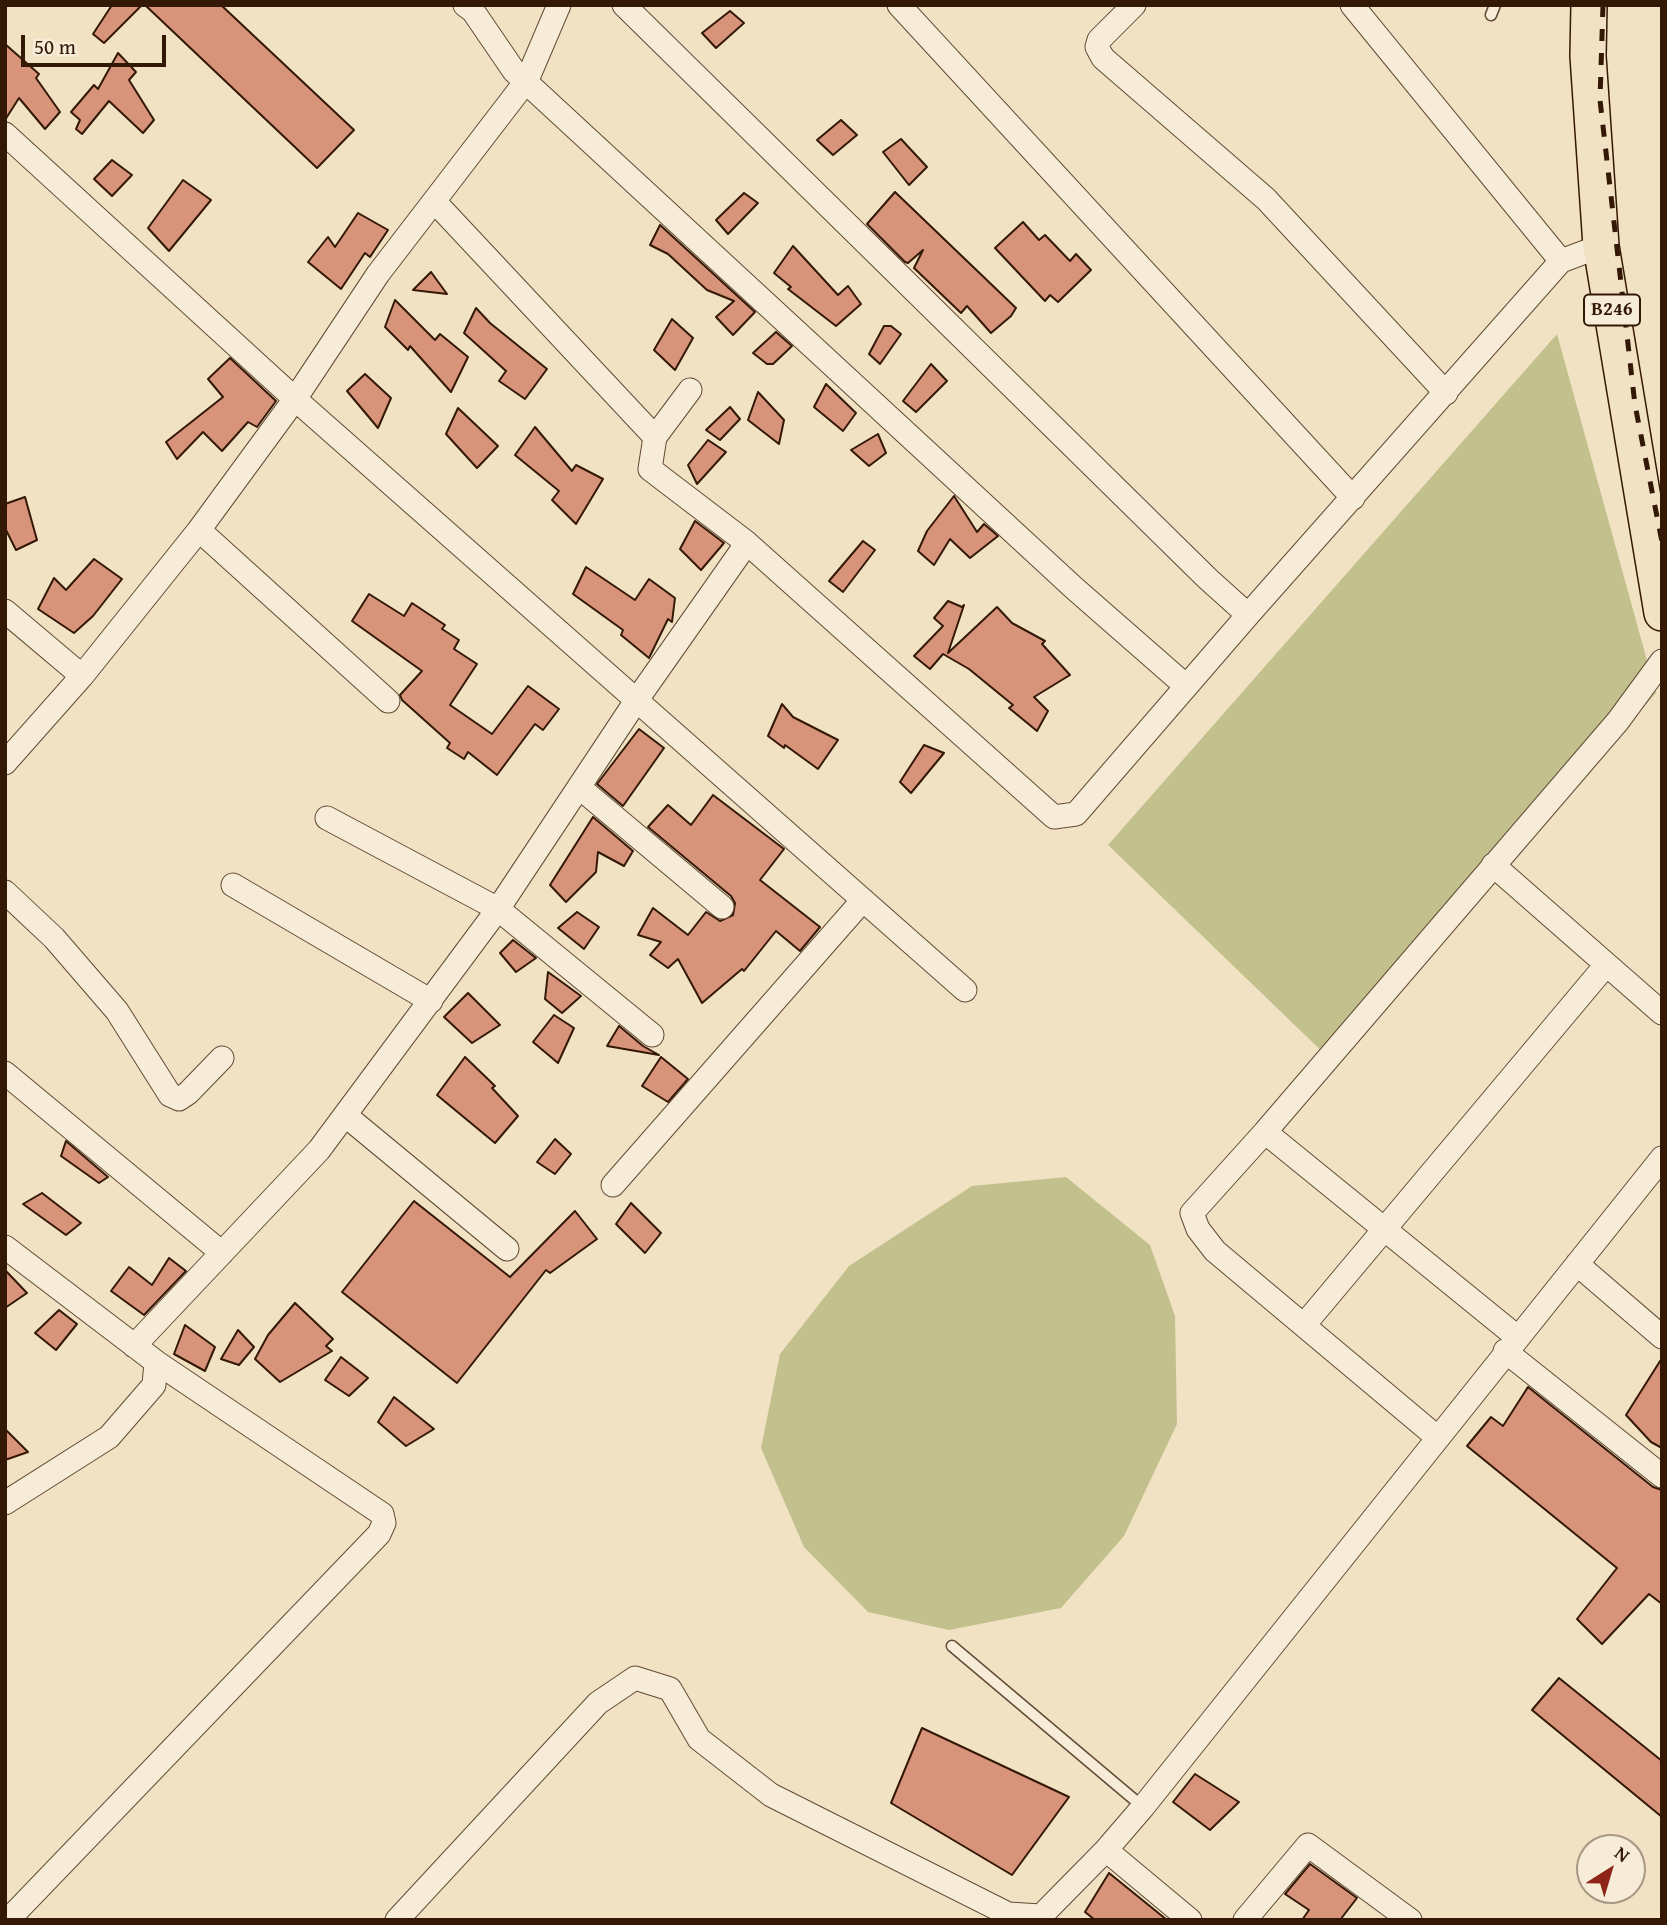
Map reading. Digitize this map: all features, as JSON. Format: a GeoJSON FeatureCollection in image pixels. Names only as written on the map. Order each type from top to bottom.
{"type":"FeatureCollection","features":[{"type":"Feature","properties":{"kind":"main road","name":"B246"},"geometry":{"type":"LineString","coordinates":[[1589,5],[1588,56],[1601,246],[1662,613]]}},
{"type":"Feature","properties":{"kind":"street"},"geometry":{"type":"LineString","coordinates":[[465,5],[473,11],[514,71],[527,80],[1074,588],[1186,687]]}},
{"type":"Feature","properties":{"kind":"street"},"geometry":{"type":"LineString","coordinates":[[5,763],[82,676],[199,530],[295,399],[379,274],[527,80],[559,5]]}},
{"type":"Feature","properties":{"kind":"street"},"geometry":{"type":"LineString","coordinates":[[624,5],[1198,570],[1248,615]]}},
{"type":"Feature","properties":{"kind":"street"},"geometry":{"type":"LineString","coordinates":[[900,5],[1353,498]]}},
{"type":"Feature","properties":{"kind":"street"},"geometry":{"type":"LineString","coordinates":[[1134,5],[1099,40],[1097,47],[1103,58],[1266,199],[1446,393]]}},
{"type":"Feature","properties":{"kind":"street"},"geometry":{"type":"LineString","coordinates":[[1352,5],[1562,261]]}},
{"type":"Feature","properties":{"kind":"street"},"geometry":{"type":"LineString","coordinates":[[5,134],[295,399],[965,990]]}},
{"type":"Feature","properties":{"kind":"street"},"geometry":{"type":"LineString","coordinates":[[435,202],[654,438]]}},
{"type":"Feature","properties":{"kind":"street"},"geometry":{"type":"LineString","coordinates":[[690,390],[654,438],[650,468],[747,543],[1054,817],[1076,814],[1248,615],[1562,261],[1601,246]]}},
{"type":"Feature","properties":{"kind":"street"},"geometry":{"type":"LineString","coordinates":[[199,530],[388,701]]}},
{"type":"Feature","properties":{"kind":"street"},"geometry":{"type":"LineString","coordinates":[[134,1346],[319,1150],[498,909],[636,701],[747,543]]}},
{"type":"Feature","properties":{"kind":"street"},"geometry":{"type":"LineString","coordinates":[[5,611],[82,676]]}},
{"type":"Feature","properties":{"kind":"street"},"geometry":{"type":"LineString","coordinates":[[1438,1438],[1215,1251],[1198,1229],[1192,1213],[1265,1132],[1618,721],[1662,661]]}},
{"type":"Feature","properties":{"kind":"street"},"geometry":{"type":"LineString","coordinates":[[580,788],[722,908]]}},
{"type":"Feature","properties":{"kind":"street"},"geometry":{"type":"LineString","coordinates":[[327,818],[498,909],[652,1035]]}},
{"type":"Feature","properties":{"kind":"street"},"geometry":{"type":"LineString","coordinates":[[1493,865],[1662,1013]]}},
{"type":"Feature","properties":{"kind":"street"},"geometry":{"type":"LineString","coordinates":[[233,885],[431,1001]]}},
{"type":"Feature","properties":{"kind":"street"},"geometry":{"type":"LineString","coordinates":[[5,892],[54,938],[117,1011],[170,1095],[179,1099],[188,1093],[222,1058]]}},
{"type":"Feature","properties":{"kind":"street"},"geometry":{"type":"LineString","coordinates":[[612,1185],[863,900]]}},
{"type":"Feature","properties":{"kind":"street"},"geometry":{"type":"LineString","coordinates":[[1304,1325],[1383,1227],[1606,965]]}},
{"type":"Feature","properties":{"kind":"street"},"geometry":{"type":"LineString","coordinates":[[5,1073],[222,1253]]}},
{"type":"Feature","properties":{"kind":"street"},"geometry":{"type":"LineString","coordinates":[[345,1115],[507,1249]]}},
{"type":"Feature","properties":{"kind":"street"},"geometry":{"type":"LineString","coordinates":[[1265,1132],[1383,1227],[1662,1476]]}},
{"type":"Feature","properties":{"kind":"street"},"geometry":{"type":"LineString","coordinates":[[397,1920],[598,1703],[635,1678],[670,1689],[699,1739],[771,1796],[1008,1914],[1041,1916],[1106,1850],[1143,1807],[1511,1344],[1657,1173]]}},
{"type":"Feature","properties":{"kind":"street"},"geometry":{"type":"LineString","coordinates":[[5,1247],[156,1362],[382,1514],[384,1523],[379,1534],[8,1920]]}},
{"type":"Feature","properties":{"kind":"street"},"geometry":{"type":"LineString","coordinates":[[1577,1264],[1662,1337]]}},
{"type":"Feature","properties":{"kind":"street"},"geometry":{"type":"LineString","coordinates":[[5,1503],[109,1437],[154,1385],[156,1362]]}},
{"type":"Feature","properties":{"kind":"street"},"geometry":{"type":"LineString","coordinates":[[1245,1920],[1308,1845],[1410,1920]]}},
{"type":"Feature","properties":{"kind":"street"},"geometry":{"type":"LineString","coordinates":[[1106,1850],[1190,1920]]}},
{"type":"Feature","properties":{"kind":"lane"},"geometry":{"type":"LineString","coordinates":[[952,1646],[1143,1807]]}},
{"type":"Feature","properties":{"kind":"shaded area"},"geometry":{"type":"Polygon","coordinates":[[[1557,334],[1656,693],[1335,1064],[1108,845],[1557,334]]]}},
{"type":"Feature","properties":{"kind":"shaded area"},"geometry":{"type":"Polygon","coordinates":[[[1066,1177],[1150,1245],[1175,1316],[1177,1424],[1124,1536],[1061,1608],[949,1630],[868,1612],[804,1547],[761,1448],[780,1354],[849,1266],[972,1186],[1066,1177]]]}},
{"type":"Feature","properties":{"kind":"building"},"geometry":{"type":"Polygon","coordinates":[[[112,5],[142,5],[104,43],[93,34],[112,5]]]}},
{"type":"Feature","properties":{"kind":"building"},"geometry":{"type":"Polygon","coordinates":[[[145,5],[221,5],[354,130],[317,168],[145,5]]]}},
{"type":"Feature","properties":{"kind":"building"},"geometry":{"type":"Polygon","coordinates":[[[730,11],[744,23],[716,48],[702,33],[730,11]]]}},
{"type":"Feature","properties":{"kind":"building"},"geometry":{"type":"Polygon","coordinates":[[[5,44],[39,74],[36,78],[60,112],[45,129],[19,98],[5,120],[5,44]]]}},
{"type":"Feature","properties":{"kind":"building"},"geometry":{"type":"Polygon","coordinates":[[[118,53],[136,72],[129,80],[154,120],[143,133],[109,101],[82,134],[76,129],[80,120],[71,112],[94,85],[98,89],[118,53]]]}},
{"type":"Feature","properties":{"kind":"building"},"geometry":{"type":"Polygon","coordinates":[[[841,120],[857,135],[833,155],[817,140],[841,120]]]}},
{"type":"Feature","properties":{"kind":"building"},"geometry":{"type":"Polygon","coordinates":[[[901,139],[927,167],[909,185],[883,152],[901,139]]]}},
{"type":"Feature","properties":{"kind":"building"},"geometry":{"type":"Polygon","coordinates":[[[112,160],[132,175],[112,196],[94,179],[112,160]]]}},
{"type":"Feature","properties":{"kind":"building"},"geometry":{"type":"Polygon","coordinates":[[[183,180],[211,200],[169,251],[148,228],[183,180]]]}},
{"type":"Feature","properties":{"kind":"building"},"geometry":{"type":"Polygon","coordinates":[[[895,192],[1016,308],[1011,316],[991,333],[967,306],[961,313],[914,268],[923,250],[908,263],[905,262],[867,224],[895,192]]]}},
{"type":"Feature","properties":{"kind":"building"},"geometry":{"type":"Polygon","coordinates":[[[744,193],[758,203],[728,234],[716,220],[744,193]]]}},
{"type":"Feature","properties":{"kind":"building"},"geometry":{"type":"Polygon","coordinates":[[[358,213],[388,230],[370,257],[365,253],[341,289],[308,262],[328,237],[335,247],[358,213]]]}},
{"type":"Feature","properties":{"kind":"building"},"geometry":{"type":"Polygon","coordinates":[[[1023,222],[1039,240],[1045,235],[1070,261],[1076,254],[1091,270],[1058,302],[1050,295],[1045,301],[995,248],[1023,222]]]}},
{"type":"Feature","properties":{"kind":"building"},"geometry":{"type":"Polygon","coordinates":[[[660,225],[755,312],[733,335],[716,317],[734,301],[707,290],[668,254],[650,245],[660,225]]]}},
{"type":"Feature","properties":{"kind":"building"},"geometry":{"type":"Polygon","coordinates":[[[793,246],[838,295],[848,286],[861,304],[836,326],[788,289],[791,287],[774,273],[793,246]]]}},
{"type":"Feature","properties":{"kind":"building"},"geometry":{"type":"Polygon","coordinates":[[[431,272],[447,294],[413,290],[431,272]]]}},
{"type":"Feature","properties":{"kind":"building"},"geometry":{"type":"Polygon","coordinates":[[[395,300],[435,340],[440,334],[468,357],[451,392],[410,346],[408,350],[385,327],[395,300]]]}},
{"type":"Feature","properties":{"kind":"building"},"geometry":{"type":"Polygon","coordinates":[[[476,308],[490,323],[547,369],[525,399],[499,381],[506,371],[464,333],[476,308]]]}},
{"type":"Feature","properties":{"kind":"building"},"geometry":{"type":"Polygon","coordinates":[[[672,319],[693,338],[675,370],[654,350],[672,319]]]}},
{"type":"Feature","properties":{"kind":"building"},"geometry":{"type":"Polygon","coordinates":[[[884,326],[891,326],[901,334],[880,364],[869,354],[884,326]]]}},
{"type":"Feature","properties":{"kind":"building"},"geometry":{"type":"Polygon","coordinates":[[[776,332],[792,346],[773,364],[767,364],[753,353],[776,332]]]}},
{"type":"Feature","properties":{"kind":"building"},"geometry":{"type":"Polygon","coordinates":[[[230,358],[276,401],[257,427],[248,422],[222,451],[203,432],[177,459],[166,442],[223,397],[208,379],[230,358]]]}},
{"type":"Feature","properties":{"kind":"building"},"geometry":{"type":"Polygon","coordinates":[[[931,364],[947,381],[916,412],[903,401],[931,364]]]}},
{"type":"Feature","properties":{"kind":"building"},"geometry":{"type":"Polygon","coordinates":[[[365,374],[391,398],[378,428],[347,391],[365,374]]]}},
{"type":"Feature","properties":{"kind":"building"},"geometry":{"type":"Polygon","coordinates":[[[826,384],[856,413],[843,431],[814,407],[826,384]]]}},
{"type":"Feature","properties":{"kind":"building"},"geometry":{"type":"Polygon","coordinates":[[[758,392],[784,420],[779,444],[748,420],[758,392]]]}},
{"type":"Feature","properties":{"kind":"building"},"geometry":{"type":"Polygon","coordinates":[[[730,407],[740,419],[720,440],[706,430],[730,407]]]}},
{"type":"Feature","properties":{"kind":"building"},"geometry":{"type":"Polygon","coordinates":[[[458,408],[498,446],[477,468],[446,434],[458,408]]]}},
{"type":"Feature","properties":{"kind":"building"},"geometry":{"type":"Polygon","coordinates":[[[535,427],[572,471],[576,465],[603,479],[576,524],[552,500],[559,491],[515,455],[535,427]]]}},
{"type":"Feature","properties":{"kind":"building"},"geometry":{"type":"Polygon","coordinates":[[[878,434],[886,453],[869,466],[851,450],[878,434]]]}},
{"type":"Feature","properties":{"kind":"building"},"geometry":{"type":"Polygon","coordinates":[[[708,440],[726,452],[697,484],[688,465],[708,440]]]}},
{"type":"Feature","properties":{"kind":"building"},"geometry":{"type":"Polygon","coordinates":[[[954,496],[977,532],[984,524],[998,536],[970,558],[950,539],[934,565],[918,551],[927,531],[954,496]]]}},
{"type":"Feature","properties":{"kind":"building"},"geometry":{"type":"Polygon","coordinates":[[[25,497],[37,540],[16,550],[5,528],[5,504],[25,497]]]}},
{"type":"Feature","properties":{"kind":"building"},"geometry":{"type":"Polygon","coordinates":[[[695,521],[724,543],[701,570],[680,549],[695,521]]]}},
{"type":"Feature","properties":{"kind":"building"},"geometry":{"type":"Polygon","coordinates":[[[863,541],[875,550],[843,592],[829,581],[863,541]]]}},
{"type":"Feature","properties":{"kind":"building"},"geometry":{"type":"Polygon","coordinates":[[[94,559],[122,579],[93,616],[74,633],[38,609],[54,578],[66,590],[94,559]]]}},
{"type":"Feature","properties":{"kind":"building"},"geometry":{"type":"Polygon","coordinates":[[[586,567],[635,600],[649,579],[675,598],[672,622],[668,619],[649,658],[621,635],[623,630],[573,594],[586,567]]]}},
{"type":"Feature","properties":{"kind":"building"},"geometry":{"type":"Polygon","coordinates":[[[369,594],[404,616],[412,603],[445,625],[442,629],[459,640],[454,649],[477,664],[450,705],[492,734],[528,686],[559,709],[543,730],[535,724],[497,775],[468,752],[464,759],[447,748],[450,743],[402,700],[400,695],[422,671],[352,621],[369,594]]]}},
{"type":"Feature","properties":{"kind":"building"},"geometry":{"type":"Polygon","coordinates":[[[948,601],[962,607],[964,605],[948,653],[997,607],[1012,623],[1045,641],[1042,644],[1070,675],[1034,697],[1048,711],[1037,731],[1009,708],[1013,705],[969,669],[943,654],[930,669],[914,656],[943,626],[934,618],[948,601]]]}},
{"type":"Feature","properties":{"kind":"building"},"geometry":{"type":"Polygon","coordinates":[[[782,704],[793,717],[838,740],[818,769],[768,736],[782,704]]]}},
{"type":"Feature","properties":{"kind":"building"},"geometry":{"type":"Polygon","coordinates":[[[639,729],[664,748],[623,806],[597,784],[639,729]]]}},
{"type":"Feature","properties":{"kind":"building"},"geometry":{"type":"Polygon","coordinates":[[[924,745],[944,753],[911,793],[900,782],[924,745]]]}},
{"type":"Feature","properties":{"kind":"building"},"geometry":{"type":"Polygon","coordinates":[[[713,795],[784,849],[760,880],[820,927],[800,951],[776,931],[744,971],[742,969],[702,1003],[678,959],[668,968],[650,955],[661,942],[638,935],[653,908],[688,935],[706,912],[720,921],[733,915],[735,903],[731,896],[648,827],[668,805],[691,825],[713,795]]]}},
{"type":"Feature","properties":{"kind":"building"},"geometry":{"type":"Polygon","coordinates":[[[593,817],[633,851],[624,866],[598,852],[596,872],[566,902],[550,885],[593,817]]]}},
{"type":"Feature","properties":{"kind":"building"},"geometry":{"type":"Polygon","coordinates":[[[577,912],[599,927],[584,949],[558,928],[577,912]]]}},
{"type":"Feature","properties":{"kind":"building"},"geometry":{"type":"Polygon","coordinates":[[[513,940],[536,958],[516,972],[500,953],[513,940]]]}},
{"type":"Feature","properties":{"kind":"building"},"geometry":{"type":"Polygon","coordinates":[[[548,972],[581,996],[562,1013],[545,999],[548,972]]]}},
{"type":"Feature","properties":{"kind":"building"},"geometry":{"type":"Polygon","coordinates":[[[468,993],[500,1025],[472,1043],[444,1017],[468,993]]]}},
{"type":"Feature","properties":{"kind":"building"},"geometry":{"type":"Polygon","coordinates":[[[554,1015],[574,1028],[558,1063],[533,1042],[554,1015]]]}},
{"type":"Feature","properties":{"kind":"building"},"geometry":{"type":"Polygon","coordinates":[[[619,1026],[643,1046],[659,1055],[607,1046],[619,1026]]]}},
{"type":"Feature","properties":{"kind":"building"},"geometry":{"type":"Polygon","coordinates":[[[465,1057],[495,1086],[492,1088],[518,1116],[495,1143],[437,1095],[465,1057]]]}},
{"type":"Feature","properties":{"kind":"building"},"geometry":{"type":"Polygon","coordinates":[[[661,1057],[688,1079],[668,1102],[642,1086],[661,1057]]]}},
{"type":"Feature","properties":{"kind":"building"},"geometry":{"type":"Polygon","coordinates":[[[555,1139],[571,1154],[555,1174],[537,1162],[555,1139]]]}},
{"type":"Feature","properties":{"kind":"building"},"geometry":{"type":"Polygon","coordinates":[[[66,1141],[108,1177],[99,1183],[61,1156],[66,1141]]]}},
{"type":"Feature","properties":{"kind":"building"},"geometry":{"type":"Polygon","coordinates":[[[42,1193],[81,1223],[66,1235],[23,1204],[42,1193]]]}},
{"type":"Feature","properties":{"kind":"building"},"geometry":{"type":"Polygon","coordinates":[[[414,1201],[510,1277],[575,1211],[597,1239],[550,1273],[546,1270],[457,1383],[342,1292],[414,1201]]]}},
{"type":"Feature","properties":{"kind":"building"},"geometry":{"type":"Polygon","coordinates":[[[631,1203],[661,1233],[645,1253],[616,1224],[631,1203]]]}},
{"type":"Feature","properties":{"kind":"building"},"geometry":{"type":"Polygon","coordinates":[[[169,1258],[186,1271],[144,1315],[111,1291],[129,1267],[152,1285],[169,1258]]]}},
{"type":"Feature","properties":{"kind":"building"},"geometry":{"type":"Polygon","coordinates":[[[5,1270],[27,1293],[5,1308],[5,1270]]]}},
{"type":"Feature","properties":{"kind":"building"},"geometry":{"type":"Polygon","coordinates":[[[295,1303],[333,1339],[326,1346],[332,1351],[280,1382],[255,1359],[268,1335],[295,1303]]]}},
{"type":"Feature","properties":{"kind":"building"},"geometry":{"type":"Polygon","coordinates":[[[59,1310],[77,1324],[56,1350],[35,1333],[59,1310]]]}},
{"type":"Feature","properties":{"kind":"building"},"geometry":{"type":"Polygon","coordinates":[[[185,1325],[215,1347],[205,1371],[174,1354],[185,1325]]]}},
{"type":"Feature","properties":{"kind":"building"},"geometry":{"type":"Polygon","coordinates":[[[238,1330],[254,1347],[239,1365],[221,1359],[238,1330]]]}},
{"type":"Feature","properties":{"kind":"building"},"geometry":{"type":"Polygon","coordinates":[[[341,1357],[368,1378],[349,1396],[325,1380],[341,1357]]]}},
{"type":"Feature","properties":{"kind":"building"},"geometry":{"type":"Polygon","coordinates":[[[1662,1358],[1662,1448],[1651,1442],[1626,1415],[1662,1358]]]}},
{"type":"Feature","properties":{"kind":"building"},"geometry":{"type":"Polygon","coordinates":[[[1528,1387],[1653,1487],[1662,1490],[1662,1604],[1649,1594],[1602,1644],[1577,1619],[1617,1568],[1467,1446],[1491,1417],[1503,1426],[1528,1387]]]}},
{"type":"Feature","properties":{"kind":"building"},"geometry":{"type":"Polygon","coordinates":[[[394,1397],[434,1429],[406,1446],[378,1422],[394,1397]]]}},
{"type":"Feature","properties":{"kind":"building"},"geometry":{"type":"Polygon","coordinates":[[[5,1429],[28,1452],[5,1460],[5,1429]]]}},
{"type":"Feature","properties":{"kind":"building"},"geometry":{"type":"Polygon","coordinates":[[[1559,1678],[1662,1761],[1662,1817],[1532,1710],[1559,1678]]]}},
{"type":"Feature","properties":{"kind":"building"},"geometry":{"type":"Polygon","coordinates":[[[922,1728],[1069,1797],[1012,1875],[891,1803],[922,1728]]]}},
{"type":"Feature","properties":{"kind":"building"},"geometry":{"type":"Polygon","coordinates":[[[1195,1774],[1239,1802],[1210,1830],[1173,1802],[1195,1774]]]}},
{"type":"Feature","properties":{"kind":"building"},"geometry":{"type":"Polygon","coordinates":[[[1310,1864],[1357,1898],[1340,1920],[1302,1920],[1309,1910],[1285,1894],[1310,1864]]]}},
{"type":"Feature","properties":{"kind":"building"},"geometry":{"type":"Polygon","coordinates":[[[1109,1873],[1167,1920],[1095,1920],[1085,1912],[1109,1873]]]}},
{"type":"Feature","properties":{"kind":"railway"},"geometry":{"type":"LineString","coordinates":[[1603,5],[1600,100],[1635,405],[1662,542]]}}]}
